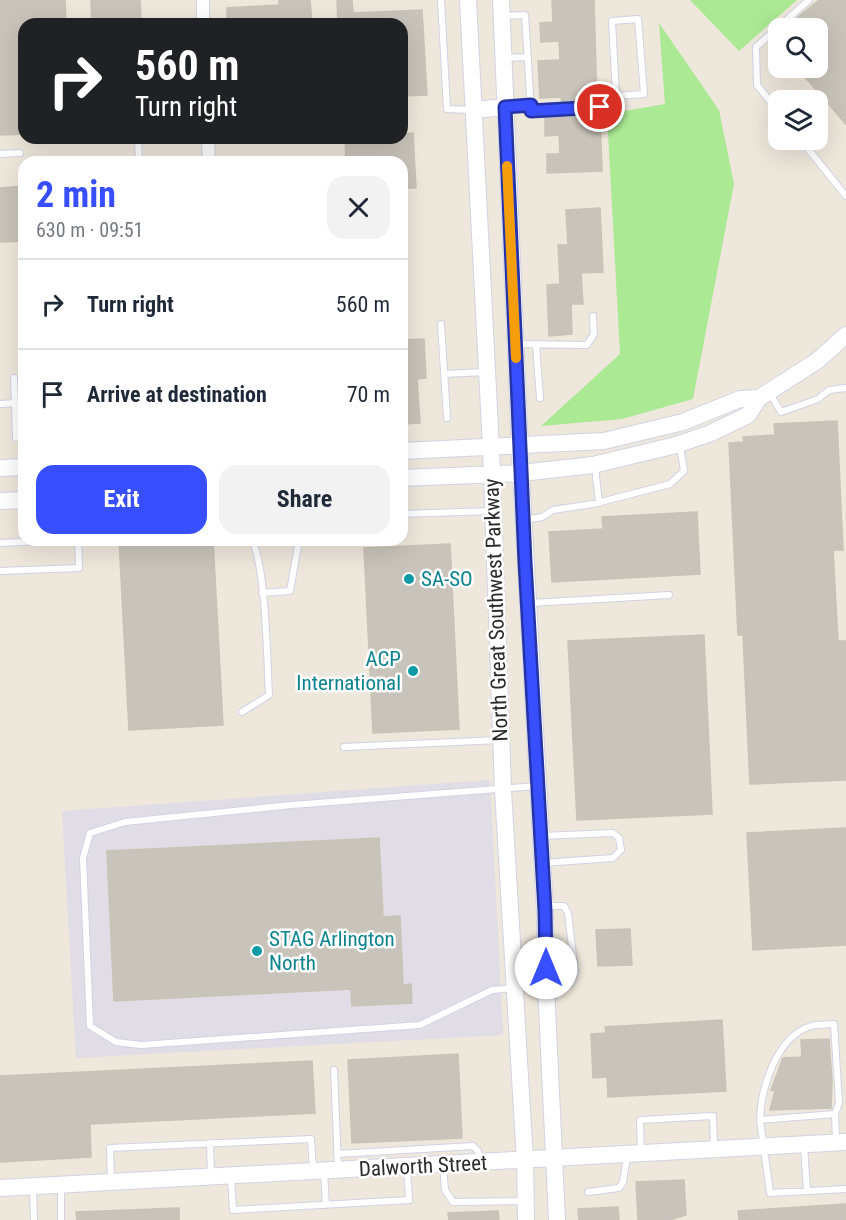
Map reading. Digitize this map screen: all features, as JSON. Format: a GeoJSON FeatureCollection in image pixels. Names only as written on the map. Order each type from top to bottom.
{"type":"FeatureCollection","features":[{"type":"Feature","properties":{"kind":"main road","name":"North Great Southwest Parkway"},"geometry":{"type":"LineString","coordinates":[[468,0],[491,448],[503,790],[525,1161],[526,1220]]}},
{"type":"Feature","properties":{"kind":"main road","name":"North Great Southwest Parkway"},"geometry":{"type":"LineString","coordinates":[[502,8],[521,446],[520,473],[545,906],[546,986],[557,1220]]}},
{"type":"Feature","properties":{"kind":"main road"},"geometry":{"type":"LineString","coordinates":[[474,110],[505,107]]}},
{"type":"Feature","properties":{"kind":"main road"},"geometry":{"type":"LineString","coordinates":[[408,478],[520,473],[595,465],[679,444],[711,433],[748,414],[764,395],[818,361],[846,335]]}},
{"type":"Feature","properties":{"kind":"main road"},"geometry":{"type":"LineString","coordinates":[[408,451],[604,441],[683,422],[740,399],[764,395]]}},
{"type":"Feature","properties":{"kind":"main road"},"geometry":{"type":"LineString","coordinates":[[0,468],[18,467]]}},
{"type":"Feature","properties":{"kind":"main road"},"geometry":{"type":"LineString","coordinates":[[0,501],[18,500]]}},
{"type":"Feature","properties":{"kind":"main road","name":"Dalworth Street"},"geometry":{"type":"LineString","coordinates":[[0,1188],[231,1176],[328,1167],[372,1160],[407,1167],[841,1142]]}},
{"type":"Feature","properties":{"kind":"street"},"geometry":{"type":"LineString","coordinates":[[203,0],[203,18]]}},
{"type":"Feature","properties":{"kind":"lane"},"geometry":{"type":"LineString","coordinates":[[441,0],[447,109],[474,110]]}},
{"type":"Feature","properties":{"kind":"lane"},"geometry":{"type":"LineString","coordinates":[[768,99],[757,85],[756,47],[809,0]]}},
{"type":"Feature","properties":{"kind":"lane"},"geometry":{"type":"LineString","coordinates":[[502,8],[525,15],[531,111],[607,107],[616,96],[612,21],[638,19],[644,94],[616,96]]}},
{"type":"Feature","properties":{"kind":"lane"},"geometry":{"type":"LineString","coordinates":[[504,58],[528,57]]}},
{"type":"Feature","properties":{"kind":"lane"},"geometry":{"type":"LineString","coordinates":[[505,107],[531,105]]}},
{"type":"Feature","properties":{"kind":"lane"},"geometry":{"type":"LineString","coordinates":[[809,150],[846,196]]}},
{"type":"Feature","properties":{"kind":"lane"},"geometry":{"type":"LineString","coordinates":[[0,154],[20,153]]}},
{"type":"Feature","properties":{"kind":"lane"},"geometry":{"type":"LineString","coordinates":[[515,344],[587,345],[594,334],[592,316]]}},
{"type":"Feature","properties":{"kind":"lane"},"geometry":{"type":"LineString","coordinates":[[441,324],[447,418]]}},
{"type":"Feature","properties":{"kind":"lane"},"geometry":{"type":"LineString","coordinates":[[536,345],[540,398]]}},
{"type":"Feature","properties":{"kind":"lane"},"geometry":{"type":"LineString","coordinates":[[444,374],[487,372]]}},
{"type":"Feature","properties":{"kind":"lane"},"geometry":{"type":"LineString","coordinates":[[14,378],[16,438]]}},
{"type":"Feature","properties":{"kind":"lane"},"geometry":{"type":"LineString","coordinates":[[764,395],[782,412],[818,399],[829,390],[846,388]]}},
{"type":"Feature","properties":{"kind":"lane"},"geometry":{"type":"LineString","coordinates":[[0,404],[15,403]]}},
{"type":"Feature","properties":{"kind":"lane"},"geometry":{"type":"LineString","coordinates":[[523,521],[542,517],[553,510],[599,503],[670,484],[684,471],[679,444]]}},
{"type":"Feature","properties":{"kind":"lane"},"geometry":{"type":"LineString","coordinates":[[595,465],[599,503]]}},
{"type":"Feature","properties":{"kind":"lane"},"geometry":{"type":"LineString","coordinates":[[408,513],[492,511]]}},
{"type":"Feature","properties":{"kind":"lane"},"geometry":{"type":"LineString","coordinates":[[0,543],[18,542]]}},
{"type":"Feature","properties":{"kind":"lane"},"geometry":{"type":"LineString","coordinates":[[0,571],[79,568],[78,546]]}},
{"type":"Feature","properties":{"kind":"lane"},"geometry":{"type":"LineString","coordinates":[[242,712],[269,694],[262,593],[255,546]]}},
{"type":"Feature","properties":{"kind":"lane"},"geometry":{"type":"LineString","coordinates":[[262,593],[290,591],[298,546]]}},
{"type":"Feature","properties":{"kind":"lane"},"geometry":{"type":"LineString","coordinates":[[527,603],[669,595]]}},
{"type":"Feature","properties":{"kind":"lane"},"geometry":{"type":"LineString","coordinates":[[344,747],[501,740]]}},
{"type":"Feature","properties":{"kind":"lane"},"geometry":{"type":"LineString","coordinates":[[537,786],[125,822],[90,833],[83,858],[90,1026],[116,1042],[141,1045],[420,1025],[492,990],[571,983],[575,973],[568,913],[564,906],[545,906]]}},
{"type":"Feature","properties":{"kind":"lane"},"geometry":{"type":"LineString","coordinates":[[541,836],[613,832],[619,838],[621,850],[613,858],[542,863]]}},
{"type":"Feature","properties":{"kind":"lane"},"geometry":{"type":"LineString","coordinates":[[841,1142],[835,1114],[839,1103],[834,1024],[810,1027],[780,1051],[764,1091],[760,1120],[762,1148],[767,1158],[770,1193],[846,1189]]}},
{"type":"Feature","properties":{"kind":"lane"},"geometry":{"type":"LineString","coordinates":[[327,1205],[334,1070]]}},
{"type":"Feature","properties":{"kind":"lane"},"geometry":{"type":"LineString","coordinates":[[760,1120],[835,1114]]}},
{"type":"Feature","properties":{"kind":"lane"},"geometry":{"type":"LineString","coordinates":[[588,1192],[619,1188],[634,1154],[640,1120],[713,1116],[715,1150]]}},
{"type":"Feature","properties":{"kind":"lane"},"geometry":{"type":"LineString","coordinates":[[111,1182],[110,1148],[311,1139],[328,1167]]}},
{"type":"Feature","properties":{"kind":"lane"},"geometry":{"type":"LineString","coordinates":[[210,1143],[211,1177]]}},
{"type":"Feature","properties":{"kind":"lane"},"geometry":{"type":"LineString","coordinates":[[804,1145],[807,1191]]}},
{"type":"Feature","properties":{"kind":"lane"},"geometry":{"type":"LineString","coordinates":[[372,1160],[455,1147],[476,1148],[479,1163]]}},
{"type":"Feature","properties":{"kind":"lane"},"geometry":{"type":"LineString","coordinates":[[443,1165],[445,1190],[453,1202],[526,1201]]}},
{"type":"Feature","properties":{"kind":"lane"},"geometry":{"type":"LineString","coordinates":[[231,1176],[233,1210],[409,1200],[407,1167]]}},
{"type":"Feature","properties":{"kind":"lane"},"geometry":{"type":"LineString","coordinates":[[61,1185],[62,1220]]}},
{"type":"Feature","properties":{"kind":"lane"},"geometry":{"type":"LineString","coordinates":[[33,1186],[34,1220]]}},
{"type":"Feature","properties":{"kind":"shaded area"},"geometry":{"type":"Polygon","coordinates":[[[490,780],[503,1035],[76,1058],[62,811],[490,780]]]}},
{"type":"Feature","properties":{"kind":"green space"},"geometry":{"type":"Polygon","coordinates":[[[690,0],[797,0],[777,18],[768,18],[768,26],[739,51],[690,0]]]}},
{"type":"Feature","properties":{"kind":"green space"},"geometry":{"type":"Polygon","coordinates":[[[659,23],[719,110],[734,184],[693,399],[622,419],[541,426],[620,354],[607,114],[665,104],[659,23]]]}},
{"type":"Feature","properties":{"kind":"building"},"geometry":{"type":"Polygon","coordinates":[[[0,0],[65,0],[66,18],[18,18],[18,134],[0,135],[0,0]]]}},
{"type":"Feature","properties":{"kind":"building"},"geometry":{"type":"Polygon","coordinates":[[[91,0],[140,0],[141,18],[92,18],[91,0]]]}},
{"type":"Feature","properties":{"kind":"building"},"geometry":{"type":"Polygon","coordinates":[[[279,0],[310,0],[312,18],[227,18],[227,8],[279,5],[279,0]]]}},
{"type":"Feature","properties":{"kind":"building"},"geometry":{"type":"Polygon","coordinates":[[[337,0],[352,0],[353,13],[422,10],[427,95],[408,96],[408,18],[338,18],[337,0]]]}},
{"type":"Feature","properties":{"kind":"building"},"geometry":{"type":"Polygon","coordinates":[[[552,0],[594,0],[597,102],[562,104],[561,97],[540,98],[538,61],[560,60],[559,41],[541,42],[540,23],[553,22],[552,0]]]}},
{"type":"Feature","properties":{"kind":"building"},"geometry":{"type":"Polygon","coordinates":[[[819,0],[846,0],[846,124],[828,103],[828,90],[816,90],[806,78],[828,78],[828,18],[797,18],[819,0]]]}},
{"type":"Feature","properties":{"kind":"building"},"geometry":{"type":"Polygon","coordinates":[[[600,114],[602,171],[547,173],[547,154],[560,154],[559,135],[545,136],[545,117],[600,114]]]}},
{"type":"Feature","properties":{"kind":"building"},"geometry":{"type":"Polygon","coordinates":[[[408,133],[413,133],[416,188],[408,188],[408,156],[346,156],[345,144],[408,144],[408,133]]]}},
{"type":"Feature","properties":{"kind":"building"},"geometry":{"type":"Polygon","coordinates":[[[18,186],[18,241],[0,242],[0,188],[18,186]]]}},
{"type":"Feature","properties":{"kind":"building"},"geometry":{"type":"Polygon","coordinates":[[[600,208],[603,272],[581,273],[583,304],[571,304],[572,334],[549,336],[547,285],[560,284],[558,245],[568,245],[566,210],[600,208]]]}},
{"type":"Feature","properties":{"kind":"building"},"geometry":{"type":"Polygon","coordinates":[[[424,339],[426,378],[417,379],[420,423],[408,424],[408,340],[424,339]]]}},
{"type":"Feature","properties":{"kind":"building"},"geometry":{"type":"Polygon","coordinates":[[[837,421],[843,550],[833,550],[838,641],[846,641],[846,780],[750,784],[743,635],[738,635],[729,443],[744,442],[743,437],[775,435],[774,424],[837,421]]]}},
{"type":"Feature","properties":{"kind":"building"},"geometry":{"type":"Polygon","coordinates":[[[697,512],[700,574],[552,582],[549,532],[603,529],[602,517],[697,512]]]}},
{"type":"Feature","properties":{"kind":"building","name":"ACP International"},"geometry":{"type":"Polygon","coordinates":[[[450,544],[459,729],[373,733],[364,548],[450,544]]]}},
{"type":"Feature","properties":{"kind":"building"},"geometry":{"type":"Polygon","coordinates":[[[119,546],[213,546],[223,725],[129,730],[119,546]]]}},
{"type":"Feature","properties":{"kind":"building"},"geometry":{"type":"Polygon","coordinates":[[[704,635],[712,814],[577,820],[568,641],[704,635]]]}},
{"type":"Feature","properties":{"kind":"building"},"geometry":{"type":"Polygon","coordinates":[[[846,828],[846,945],[753,950],[747,833],[846,828]]]}},
{"type":"Feature","properties":{"kind":"building","name":"STAG Arlington North"},"geometry":{"type":"Polygon","coordinates":[[[379,838],[383,917],[400,916],[403,985],[411,984],[412,1003],[352,1006],[351,989],[114,1001],[107,851],[379,838]]]}},
{"type":"Feature","properties":{"kind":"building"},"geometry":{"type":"Polygon","coordinates":[[[630,929],[632,965],[598,966],[596,930],[630,929]]]}},
{"type":"Feature","properties":{"kind":"building"},"geometry":{"type":"Polygon","coordinates":[[[722,1020],[726,1091],[608,1097],[607,1077],[593,1078],[591,1034],[606,1033],[605,1027],[722,1020]]]}},
{"type":"Feature","properties":{"kind":"building"},"geometry":{"type":"Polygon","coordinates":[[[829,1039],[831,1108],[770,1110],[775,1091],[771,1090],[783,1058],[802,1057],[801,1040],[829,1039]]]}},
{"type":"Feature","properties":{"kind":"building"},"geometry":{"type":"Polygon","coordinates":[[[458,1054],[462,1138],[352,1143],[348,1060],[458,1054]]]}},
{"type":"Feature","properties":{"kind":"building"},"geometry":{"type":"Polygon","coordinates":[[[312,1061],[315,1113],[90,1124],[91,1157],[0,1162],[0,1076],[312,1061]]]}},
{"type":"Feature","properties":{"kind":"building"},"geometry":{"type":"Polygon","coordinates":[[[684,1180],[686,1215],[669,1220],[638,1220],[636,1182],[684,1180]]]}},
{"type":"Feature","properties":{"kind":"building"},"geometry":{"type":"Polygon","coordinates":[[[846,1204],[846,1220],[739,1220],[738,1211],[846,1204]]]}},
{"type":"Feature","properties":{"kind":"building"},"geometry":{"type":"Polygon","coordinates":[[[618,1207],[619,1220],[579,1220],[578,1209],[618,1207]]]}},
{"type":"Feature","properties":{"kind":"building"},"geometry":{"type":"Polygon","coordinates":[[[179,1208],[179,1220],[77,1220],[76,1212],[179,1208]]]}},
{"type":"Feature","properties":{"kind":"building"},"geometry":{"type":"Polygon","coordinates":[[[498,1211],[499,1220],[449,1220],[448,1213],[498,1211]]]}},
{"type":"Feature","properties":{"kind":"slow traffic"},"geometry":{"type":"LineString","coordinates":[[507,166],[516,358]]}},
{"type":"Feature","properties":{"kind":"place","name":"SA-SO"},"geometry":{"type":"Point","coordinates":[409,579]}},
{"type":"Feature","properties":{"kind":"place","name":"ACP International"},"geometry":{"type":"Point","coordinates":[413,671]}},
{"type":"Feature","properties":{"kind":"place","name":"STAG Arlington North"},"geometry":{"type":"Point","coordinates":[257,951]}},
{"type":"Feature","properties":{"kind":"route"},"geometry":{"type":"LineString","coordinates":[[546,968],[545,911],[520,473],[521,446],[505,107],[531,105],[531,111],[600,107]]}}]}
